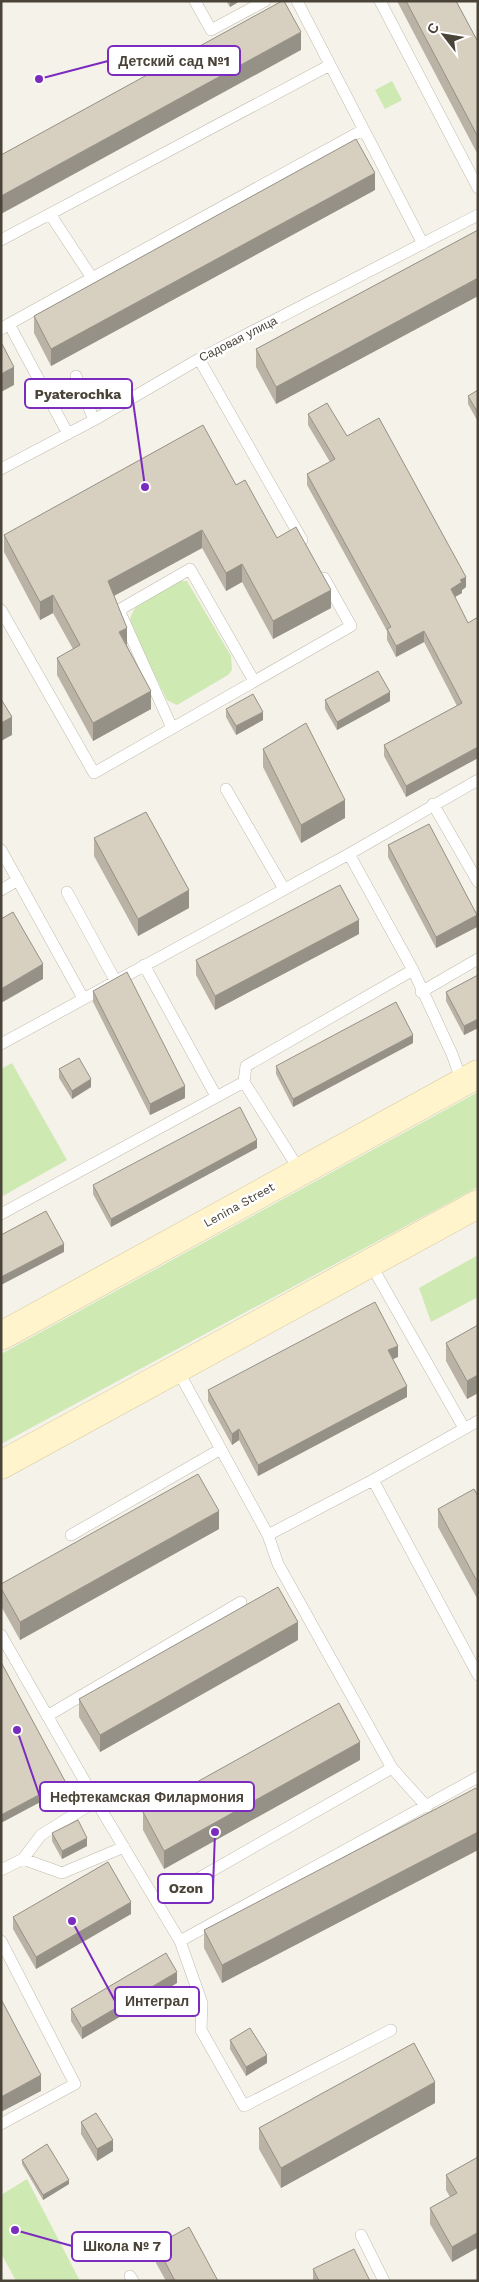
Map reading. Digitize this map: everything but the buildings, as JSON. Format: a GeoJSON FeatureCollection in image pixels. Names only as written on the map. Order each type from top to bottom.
{"type":"FeatureCollection","features":[{"type":"Feature","properties":{"kind":"main road","name":"Lenina Street"},"geometry":{"type":"LineString","coordinates":[[1,1336],[470,1078]]}},
{"type":"Feature","properties":{"kind":"main road"},"geometry":{"type":"LineString","coordinates":[[1,1464],[478,1204]]}},
{"type":"Feature","properties":{"kind":"lane"},"geometry":{"type":"LineString","coordinates":[[195,1],[211,30],[266,1]]}},
{"type":"Feature","properties":{"kind":"lane"},"geometry":{"type":"LineString","coordinates":[[297,1],[423,244]]}},
{"type":"Feature","properties":{"kind":"lane"},"geometry":{"type":"LineString","coordinates":[[380,1],[478,188]]}},
{"type":"Feature","properties":{"kind":"lane"},"geometry":{"type":"LineString","coordinates":[[1,240],[330,65]]}},
{"type":"Feature","properties":{"kind":"lane"},"geometry":{"type":"LineString","coordinates":[[68,434],[5,327],[363,130]]}},
{"type":"Feature","properties":{"kind":"lane"},"geometry":{"type":"LineString","coordinates":[[50,214],[92,278]]}},
{"type":"Feature","properties":{"kind":"lane","name":"Садовая улица"},"geometry":{"type":"LineString","coordinates":[[1,470],[94,420],[199,359],[478,215]]}},
{"type":"Feature","properties":{"kind":"lane"},"geometry":{"type":"LineString","coordinates":[[199,359],[308,550]]}},
{"type":"Feature","properties":{"kind":"lane"},"geometry":{"type":"LineString","coordinates":[[76,376],[94,420]]}},
{"type":"Feature","properties":{"kind":"lane"},"geometry":{"type":"LineString","coordinates":[[1,610],[94,773],[351,626],[317,567]]}},
{"type":"Feature","properties":{"kind":"lane"},"geometry":{"type":"LineString","coordinates":[[172,728],[119,610],[190,569],[254,681]]}},
{"type":"Feature","properties":{"kind":"lane"},"geometry":{"type":"LineString","coordinates":[[1,1044],[115,980],[349,854],[433,804],[478,780]]}},
{"type":"Feature","properties":{"kind":"lane"},"geometry":{"type":"LineString","coordinates":[[226,789],[284,889]]}},
{"type":"Feature","properties":{"kind":"lane"},"geometry":{"type":"LineString","coordinates":[[433,804],[478,882]]}},
{"type":"Feature","properties":{"kind":"lane"},"geometry":{"type":"LineString","coordinates":[[1,850],[83,998]]}},
{"type":"Feature","properties":{"kind":"lane"},"geometry":{"type":"LineString","coordinates":[[349,854],[413,970],[421,992],[452,1054],[470,1078]]}},
{"type":"Feature","properties":{"kind":"lane"},"geometry":{"type":"LineString","coordinates":[[1,890],[18,880]]}},
{"type":"Feature","properties":{"kind":"lane"},"geometry":{"type":"LineString","coordinates":[[67,892],[115,980]]}},
{"type":"Feature","properties":{"kind":"lane"},"geometry":{"type":"LineString","coordinates":[[421,992],[478,959]]}},
{"type":"Feature","properties":{"kind":"lane"},"geometry":{"type":"LineString","coordinates":[[144,966],[216,1096]]}},
{"type":"Feature","properties":{"kind":"lane"},"geometry":{"type":"LineString","coordinates":[[300,1171],[244,1082],[246,1066],[413,970]]}},
{"type":"Feature","properties":{"kind":"lane"},"geometry":{"type":"LineString","coordinates":[[1,1214],[244,1082]]}},
{"type":"Feature","properties":{"kind":"lane"},"geometry":{"type":"LineString","coordinates":[[370,1263],[464,1428]]}},
{"type":"Feature","properties":{"kind":"lane"},"geometry":{"type":"LineString","coordinates":[[176,1369],[268,1535],[278,1564],[392,1768],[427,1807]]}},
{"type":"Feature","properties":{"kind":"lane"},"geometry":{"type":"LineString","coordinates":[[268,1535],[373,1480],[478,1421]]}},
{"type":"Feature","properties":{"kind":"lane"},"geometry":{"type":"LineString","coordinates":[[71,1535],[221,1449]]}},
{"type":"Feature","properties":{"kind":"lane"},"geometry":{"type":"LineString","coordinates":[[373,1480],[478,1675]]}},
{"type":"Feature","properties":{"kind":"lane"},"geometry":{"type":"LineString","coordinates":[[47,1716],[241,1602]]}},
{"type":"Feature","properties":{"kind":"lane"},"geometry":{"type":"LineString","coordinates":[[1,1634],[96,1801],[180,1941],[202,2003],[200,2030],[244,2106],[391,2030]]}},
{"type":"Feature","properties":{"kind":"lane"},"geometry":{"type":"LineString","coordinates":[[157,1902],[392,1768]]}},
{"type":"Feature","properties":{"kind":"lane"},"geometry":{"type":"LineString","coordinates":[[180,1941],[427,1807],[478,1777]]}},
{"type":"Feature","properties":{"kind":"lane"},"geometry":{"type":"LineString","coordinates":[[1,1870],[23,1858],[41,1835],[96,1801]]}},
{"type":"Feature","properties":{"kind":"lane"},"geometry":{"type":"LineString","coordinates":[[23,1858],[62,1873],[124,1847]]}},
{"type":"Feature","properties":{"kind":"lane"},"geometry":{"type":"LineString","coordinates":[[1,1941],[75,2084],[1,2124]]}},
{"type":"Feature","properties":{"kind":"lane"},"geometry":{"type":"LineString","coordinates":[[360,2235],[384,2281]]}},
{"type":"Feature","properties":{"kind":"green space"},"geometry":{"type":"Polygon","coordinates":[[[392,81],[402,100],[385,109],[375,90],[392,81]]]}},
{"type":"Feature","properties":{"kind":"green space"},"geometry":{"type":"Polygon","coordinates":[[[179,581],[187,581],[231,656],[232,670],[228,675],[177,705],[167,700],[130,625],[131,616],[140,603],[147,597],[179,581]]]}},
{"type":"Feature","properties":{"kind":"green space"},"geometry":{"type":"Polygon","coordinates":[[[12,1063],[67,1160],[1,1197],[1,1069],[12,1063]]]}},
{"type":"Feature","properties":{"kind":"green space"},"geometry":{"type":"Polygon","coordinates":[[[478,1092],[478,1187],[1,1444],[1,1354],[478,1092]]]}},
{"type":"Feature","properties":{"kind":"green space"},"geometry":{"type":"Polygon","coordinates":[[[478,1255],[478,1297],[431,1322],[419,1288],[478,1255]]]}},
{"type":"Feature","properties":{"kind":"green space"},"geometry":{"type":"Polygon","coordinates":[[[27,2179],[80,2281],[16,2281],[1,2253],[1,2195],[27,2179]]]}},
{"type":"Feature","properties":{"kind":"place","name":"Детский сад №1"},"geometry":{"type":"Point","coordinates":[39,79]}},
{"type":"Feature","properties":{"kind":"place","name":"Pyaterochka"},"geometry":{"type":"Point","coordinates":[145,487]}},
{"type":"Feature","properties":{"kind":"place","name":"Нефтекамская Филармония"},"geometry":{"type":"Point","coordinates":[17,1730]}},
{"type":"Feature","properties":{"kind":"place","name":"Ozon"},"geometry":{"type":"Point","coordinates":[215,1832]}},
{"type":"Feature","properties":{"kind":"place","name":"Интеграл"},"geometry":{"type":"Point","coordinates":[72,1921]}},
{"type":"Feature","properties":{"kind":"place","name":"Школа № 7"},"geometry":{"type":"Point","coordinates":[15,2230]}}]}
